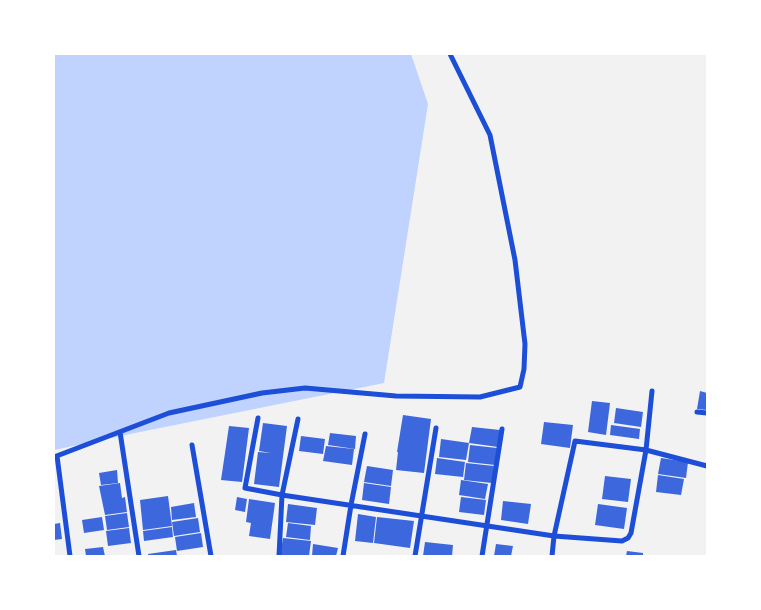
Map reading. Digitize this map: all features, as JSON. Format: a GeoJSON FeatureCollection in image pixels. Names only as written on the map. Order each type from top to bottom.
{"type":"FeatureCollection","features":[{"type":"Feature","properties":{"kind":"street"},"geometry":{"type":"LineString","coordinates":[[70,556],[55,456],[169,413],[271,392],[304,388],[396,396],[480,397],[520,387],[524,369],[525,344],[515,260],[490,135],[450,54]]}},
{"type":"Feature","properties":{"kind":"street"},"geometry":{"type":"LineString","coordinates":[[258,418],[246,488],[554,536],[622,541],[628,538],[631,533],[646,450],[652,390]]}},
{"type":"Feature","properties":{"kind":"street"},"geometry":{"type":"LineString","coordinates":[[697,412],[707,413]]}},
{"type":"Feature","properties":{"kind":"street"},"geometry":{"type":"LineString","coordinates":[[279,556],[282,495],[298,419]]}},
{"type":"Feature","properties":{"kind":"street"},"geometry":{"type":"LineString","coordinates":[[415,556],[436,428]]}},
{"type":"Feature","properties":{"kind":"street"},"geometry":{"type":"LineString","coordinates":[[482,556],[502,429]]}},
{"type":"Feature","properties":{"kind":"street"},"geometry":{"type":"LineString","coordinates":[[120,432],[139,556]]}},
{"type":"Feature","properties":{"kind":"street"},"geometry":{"type":"LineString","coordinates":[[343,556],[365,434]]}},
{"type":"Feature","properties":{"kind":"street"},"geometry":{"type":"LineString","coordinates":[[552,556],[554,536],[575,441],[646,450],[707,466]]}},
{"type":"Feature","properties":{"kind":"street"},"geometry":{"type":"LineString","coordinates":[[192,445],[211,556]]}},
{"type":"Feature","properties":{"kind":"water"},"geometry":{"type":"Polygon","coordinates":[[[54,54],[411,54],[428,104],[384,383],[54,450],[54,54]]]}},
{"type":"Feature","properties":{"kind":"building"},"geometry":{"type":"Polygon","coordinates":[[[700,391],[707,393],[707,410],[697,409],[700,391]]]}},
{"type":"Feature","properties":{"kind":"building"},"geometry":{"type":"Polygon","coordinates":[[[592,401],[610,403],[606,435],[588,432],[592,401]]]}},
{"type":"Feature","properties":{"kind":"building"},"geometry":{"type":"Polygon","coordinates":[[[616,408],[643,412],[641,427],[614,423],[616,408]]]}},
{"type":"Feature","properties":{"kind":"building"},"geometry":{"type":"Polygon","coordinates":[[[403,415],[431,419],[424,473],[396,470],[403,415]]]}},
{"type":"Feature","properties":{"kind":"building"},"geometry":{"type":"Polygon","coordinates":[[[544,422],[573,425],[570,448],[541,444],[544,422]]]}},
{"type":"Feature","properties":{"kind":"building"},"geometry":{"type":"Polygon","coordinates":[[[263,423],[287,426],[279,487],[254,484],[258,452],[271,453],[259,451],[263,423]]]}},
{"type":"Feature","properties":{"kind":"building"},"geometry":{"type":"Polygon","coordinates":[[[611,425],[640,429],[639,439],[610,435],[611,425]]]}},
{"type":"Feature","properties":{"kind":"building"},"geometry":{"type":"Polygon","coordinates":[[[229,426],[249,428],[242,482],[221,480],[229,426]]]}},
{"type":"Feature","properties":{"kind":"building"},"geometry":{"type":"Polygon","coordinates":[[[472,427],[500,430],[498,447],[469,443],[472,427]]]}},
{"type":"Feature","properties":{"kind":"building"},"geometry":{"type":"Polygon","coordinates":[[[330,433],[356,436],[355,449],[328,445],[330,433]]]}},
{"type":"Feature","properties":{"kind":"building"},"geometry":{"type":"Polygon","coordinates":[[[301,436],[325,439],[323,454],[299,451],[301,436]]]}},
{"type":"Feature","properties":{"kind":"building"},"geometry":{"type":"Polygon","coordinates":[[[441,439],[469,443],[466,460],[439,457],[441,439]]]}},
{"type":"Feature","properties":{"kind":"building"},"geometry":{"type":"Polygon","coordinates":[[[470,445],[497,448],[495,465],[468,462],[470,445]]]}},
{"type":"Feature","properties":{"kind":"building"},"geometry":{"type":"Polygon","coordinates":[[[326,446],[354,449],[352,465],[323,461],[326,446]]]}},
{"type":"Feature","properties":{"kind":"building"},"geometry":{"type":"Polygon","coordinates":[[[437,458],[465,462],[463,477],[435,474],[437,458]]]}},
{"type":"Feature","properties":{"kind":"building"},"geometry":{"type":"Polygon","coordinates":[[[661,458],[688,462],[686,478],[658,474],[661,458]]]}},
{"type":"Feature","properties":{"kind":"building"},"geometry":{"type":"Polygon","coordinates":[[[466,463],[494,466],[492,483],[464,480],[466,463]]]}},
{"type":"Feature","properties":{"kind":"building"},"geometry":{"type":"Polygon","coordinates":[[[367,466],[393,470],[391,486],[364,482],[367,466]]]}},
{"type":"Feature","properties":{"kind":"building"},"geometry":{"type":"Polygon","coordinates":[[[117,470],[118,483],[101,485],[99,473],[117,470]]]}},
{"type":"Feature","properties":{"kind":"building"},"geometry":{"type":"Polygon","coordinates":[[[658,475],[684,479],[681,495],[656,492],[658,475]]]}},
{"type":"Feature","properties":{"kind":"building"},"geometry":{"type":"Polygon","coordinates":[[[605,476],[631,479],[628,502],[602,499],[605,476]]]}},
{"type":"Feature","properties":{"kind":"building"},"geometry":{"type":"Polygon","coordinates":[[[461,480],[488,484],[485,499],[459,495],[461,480]]]}},
{"type":"Feature","properties":{"kind":"building"},"geometry":{"type":"Polygon","coordinates":[[[120,483],[122,498],[125,497],[127,512],[105,515],[99,486],[120,483]]]}},
{"type":"Feature","properties":{"kind":"building"},"geometry":{"type":"Polygon","coordinates":[[[364,483],[391,487],[389,504],[362,500],[364,483]]]}},
{"type":"Feature","properties":{"kind":"building"},"geometry":{"type":"Polygon","coordinates":[[[168,496],[172,526],[143,530],[140,500],[168,496]]]}},
{"type":"Feature","properties":{"kind":"building"},"geometry":{"type":"Polygon","coordinates":[[[237,497],[247,499],[245,512],[235,510],[237,497]]]}},
{"type":"Feature","properties":{"kind":"building"},"geometry":{"type":"Polygon","coordinates":[[[461,497],[486,500],[484,515],[459,512],[461,497]]]}},
{"type":"Feature","properties":{"kind":"building"},"geometry":{"type":"Polygon","coordinates":[[[249,499],[275,503],[270,539],[249,536],[251,523],[246,522],[249,499]]]}},
{"type":"Feature","properties":{"kind":"building"},"geometry":{"type":"Polygon","coordinates":[[[503,501],[531,504],[528,524],[501,520],[503,501]]]}},
{"type":"Feature","properties":{"kind":"building"},"geometry":{"type":"Polygon","coordinates":[[[194,503],[196,517],[172,520],[171,507],[194,503]]]}},
{"type":"Feature","properties":{"kind":"building"},"geometry":{"type":"Polygon","coordinates":[[[288,504],[317,508],[315,525],[286,522],[288,504]]]}},
{"type":"Feature","properties":{"kind":"building"},"geometry":{"type":"Polygon","coordinates":[[[598,504],[627,508],[624,529],[595,525],[598,504]]]}},
{"type":"Feature","properties":{"kind":"building"},"geometry":{"type":"Polygon","coordinates":[[[127,513],[129,527],[107,530],[105,516],[127,513]]]}},
{"type":"Feature","properties":{"kind":"building"},"geometry":{"type":"Polygon","coordinates":[[[358,514],[376,517],[373,543],[355,541],[358,514]]]}},
{"type":"Feature","properties":{"kind":"building"},"geometry":{"type":"Polygon","coordinates":[[[102,517],[104,530],[84,533],[82,520],[102,517]]]}},
{"type":"Feature","properties":{"kind":"building"},"geometry":{"type":"Polygon","coordinates":[[[377,517],[414,521],[410,548],[374,543],[377,517]]]}},
{"type":"Feature","properties":{"kind":"building"},"geometry":{"type":"Polygon","coordinates":[[[198,518],[200,532],[174,536],[172,522],[198,518]]]}},
{"type":"Feature","properties":{"kind":"building"},"geometry":{"type":"Polygon","coordinates":[[[60,523],[62,539],[54,540],[54,524],[60,523]]]}},
{"type":"Feature","properties":{"kind":"building"},"geometry":{"type":"Polygon","coordinates":[[[288,523],[311,526],[310,540],[286,537],[288,523]]]}},
{"type":"Feature","properties":{"kind":"building"},"geometry":{"type":"Polygon","coordinates":[[[172,527],[173,537],[144,541],[143,531],[172,527]]]}},
{"type":"Feature","properties":{"kind":"building"},"geometry":{"type":"Polygon","coordinates":[[[129,528],[131,543],[108,546],[106,531],[129,528]]]}},
{"type":"Feature","properties":{"kind":"building"},"geometry":{"type":"Polygon","coordinates":[[[201,533],[203,547],[177,551],[175,537],[201,533]]]}},
{"type":"Feature","properties":{"kind":"building"},"geometry":{"type":"Polygon","coordinates":[[[283,538],[311,541],[309,556],[280,556],[283,538]]]}},
{"type":"Feature","properties":{"kind":"building"},"geometry":{"type":"Polygon","coordinates":[[[425,542],[453,545],[452,556],[423,556],[425,542]]]}},
{"type":"Feature","properties":{"kind":"building"},"geometry":{"type":"Polygon","coordinates":[[[313,544],[338,548],[336,556],[312,556],[313,544]]]}},
{"type":"Feature","properties":{"kind":"building"},"geometry":{"type":"Polygon","coordinates":[[[496,544],[513,546],[511,556],[494,556],[496,544]]]}},
{"type":"Feature","properties":{"kind":"building"},"geometry":{"type":"Polygon","coordinates":[[[103,547],[105,556],[86,556],[85,549],[103,547]]]}},
{"type":"Feature","properties":{"kind":"building"},"geometry":{"type":"Polygon","coordinates":[[[176,550],[177,556],[148,556],[148,554],[176,550]]]}},
{"type":"Feature","properties":{"kind":"building"},"geometry":{"type":"Polygon","coordinates":[[[627,551],[643,553],[643,556],[626,556],[627,551]]]}}]}
